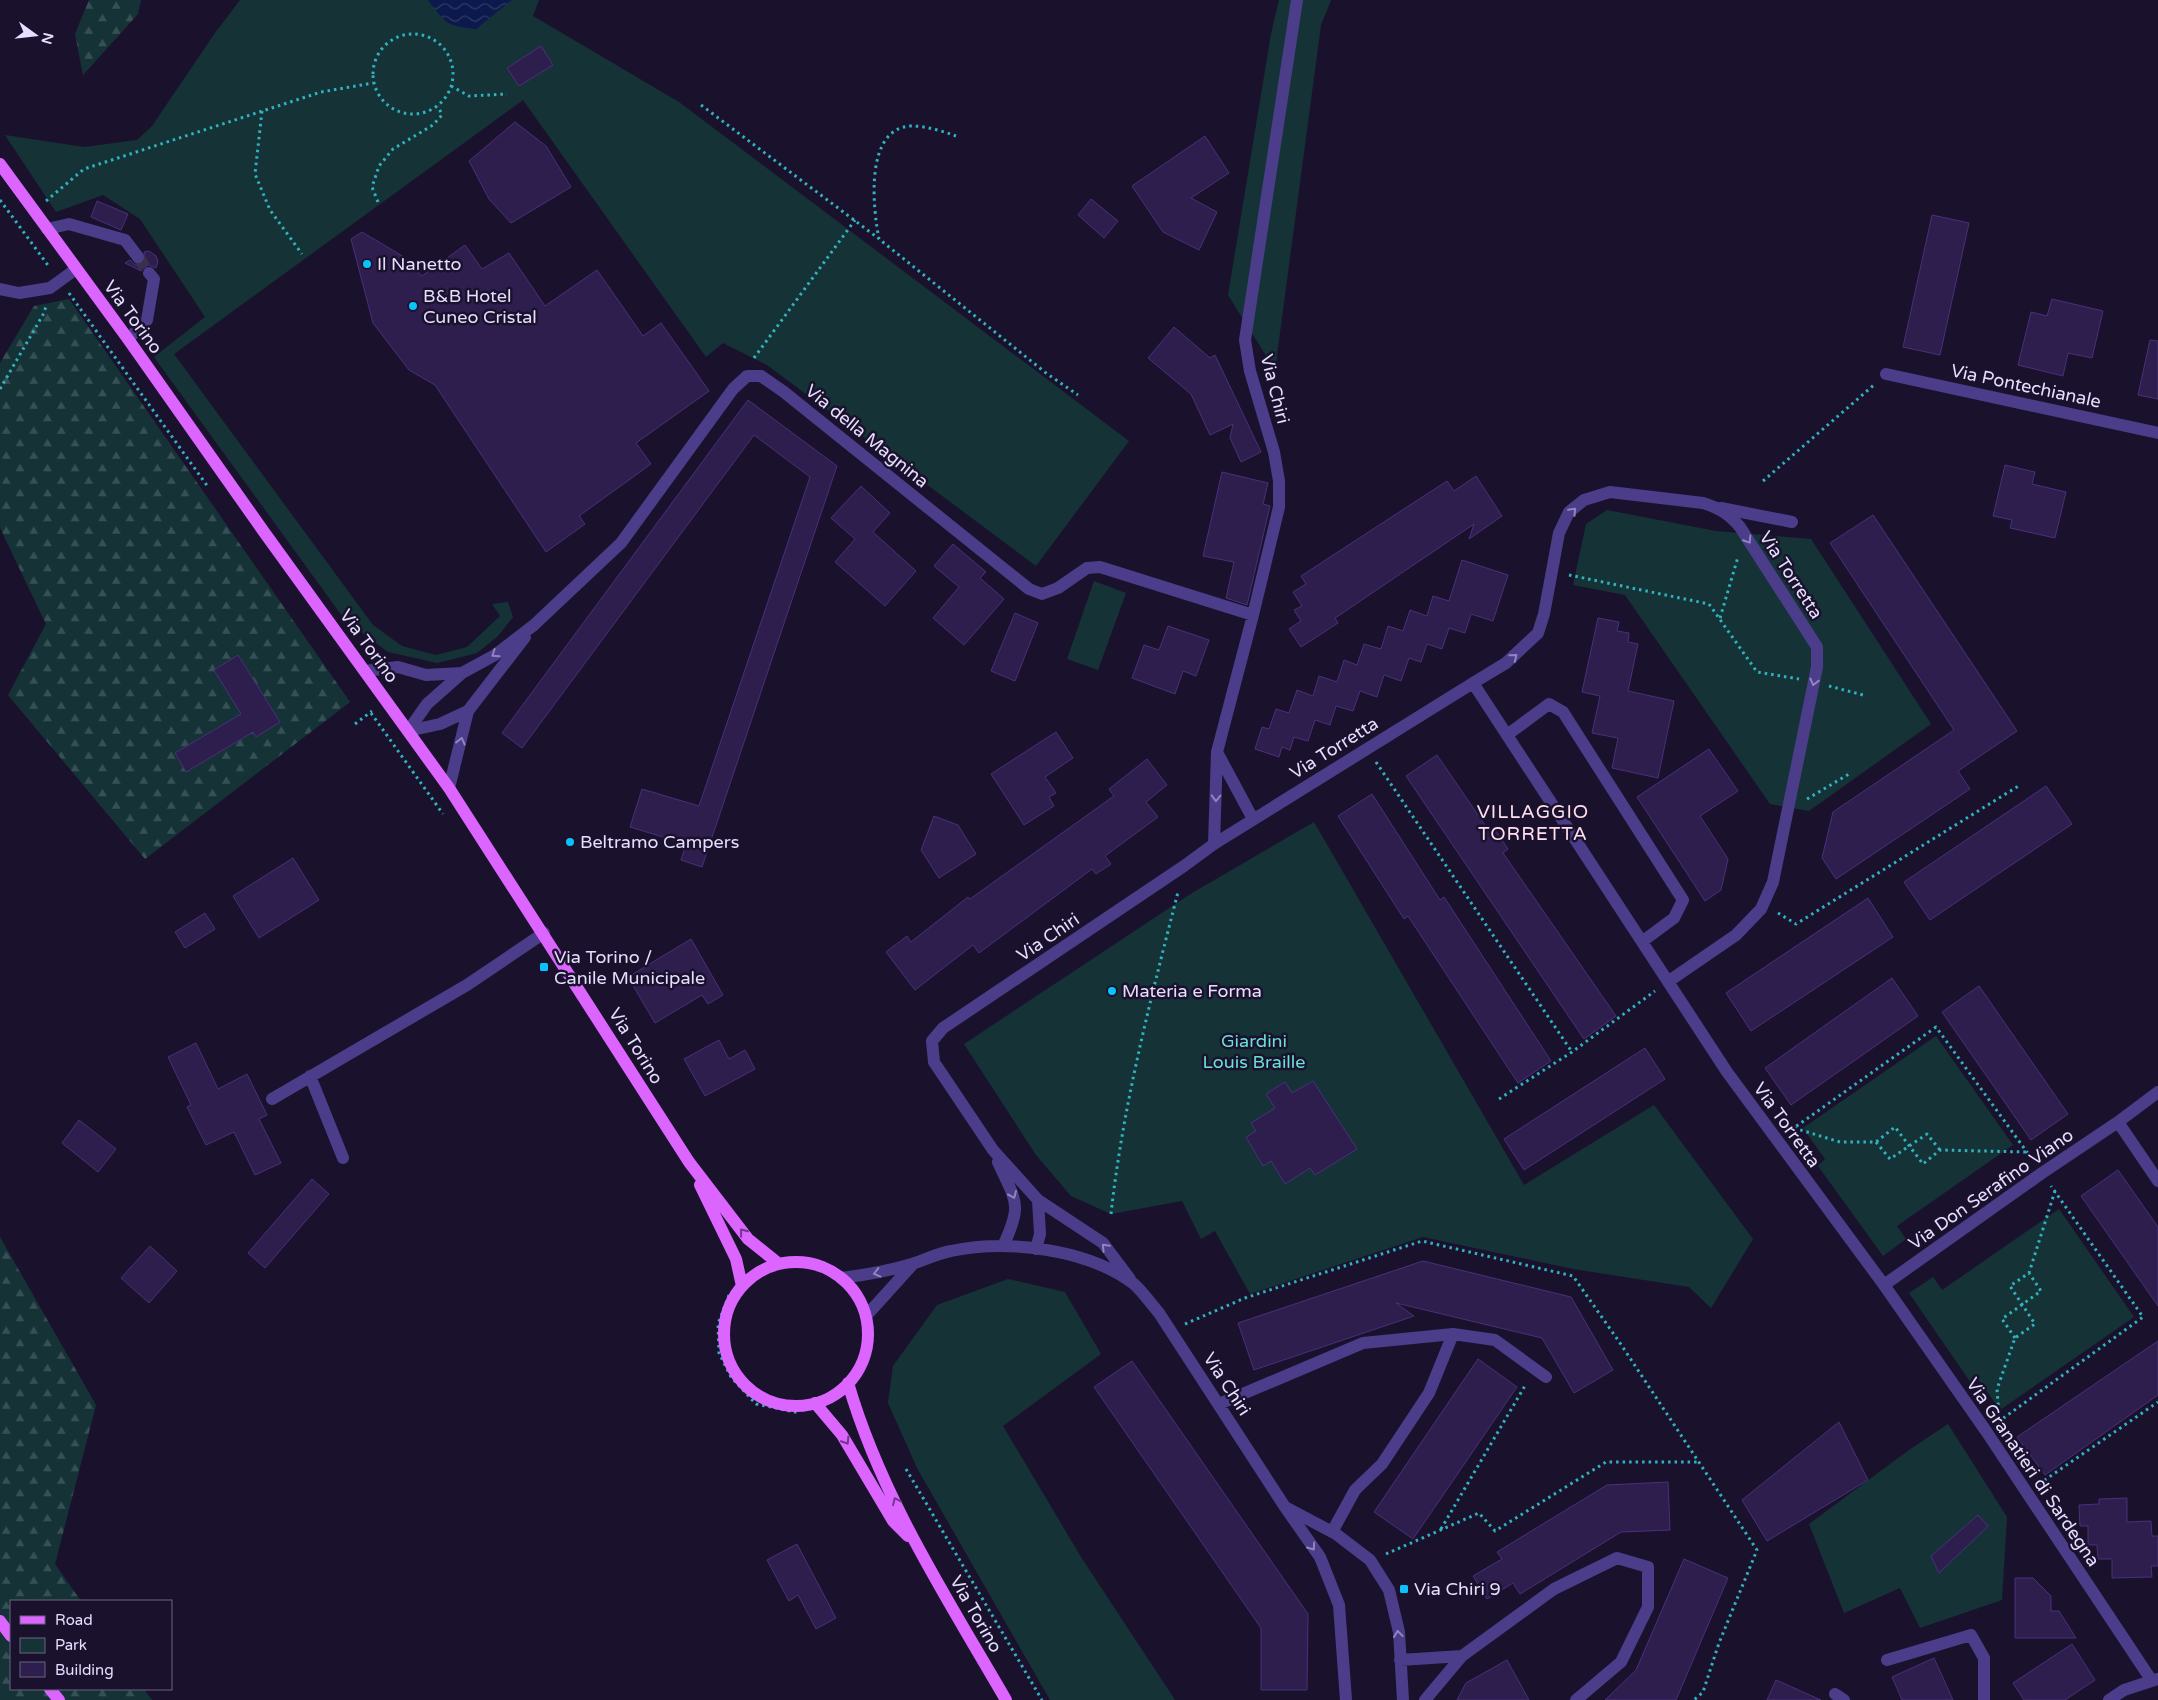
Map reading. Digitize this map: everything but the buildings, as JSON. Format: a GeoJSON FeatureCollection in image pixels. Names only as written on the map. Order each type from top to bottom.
{"type":"FeatureCollection","features":[{"type":"Feature","properties":{"kind":"main road","name":"Via Torino"},"geometry":{"type":"LineString","coordinates":[[0,164],[128,339],[264,532],[449,788],[544,933],[689,1162],[748,1239],[779,1264]]}},
{"type":"Feature","properties":{"kind":"main road","name":"Via Torino"},"geometry":{"type":"LineString","coordinates":[[689,1162],[736,1259],[742,1286]]}},
{"type":"Feature","properties":{"kind":"main road"},"geometry":{"type":"LineString","coordinates":[[801,1262],[812,1263],[822,1267],[841,1278],[856,1295],[866,1316],[867,1345],[857,1372],[833,1396],[815,1403],[796,1406],[770,1401],[755,1393],[742,1381],[732,1367],[726,1351],[724,1334],[729,1308],[742,1286],[758,1272],[779,1264],[801,1262]]}},
{"type":"Feature","properties":{"kind":"main road","name":"Via Torino"},"geometry":{"type":"LineString","coordinates":[[848,1383],[860,1424],[916,1545],[1006,1700]]}},
{"type":"Feature","properties":{"kind":"main road","name":"Via Torino"},"geometry":{"type":"LineString","coordinates":[[815,1403],[842,1435],[893,1521],[916,1545]]}},
{"type":"Feature","properties":{"kind":"main road"},"geometry":{"type":"LineString","coordinates":[[0,1621],[10,1635]]}},
{"type":"Feature","properties":{"kind":"main road"},"geometry":{"type":"LineString","coordinates":[[51,1690],[59,1700]]}},
{"type":"Feature","properties":{"kind":"street","name":"Via Chiri"},"geometry":{"type":"LineString","coordinates":[[1297,0],[1245,340],[1250,371],[1274,452],[1279,481],[1279,508],[1217,752],[1214,844],[944,1028],[932,1041],[934,1062],[993,1150],[1038,1200],[1103,1243],[1159,1313],[1285,1507],[1320,1557],[1339,1605],[1346,1700]]}},
{"type":"Feature","properties":{"kind":"street"},"geometry":{"type":"LineString","coordinates":[[47,229],[69,224],[125,240],[138,257]]}},
{"type":"Feature","properties":{"kind":"street"},"geometry":{"type":"LineString","coordinates":[[0,289],[18,293],[50,288],[76,268]]}},
{"type":"Feature","properties":{"kind":"street"},"geometry":{"type":"LineString","coordinates":[[128,339],[147,320],[154,279],[148,273]]}},
{"type":"Feature","properties":{"kind":"street","name":"Via Pontechianale"},"geometry":{"type":"LineString","coordinates":[[1886,374],[2158,433]]}},
{"type":"Feature","properties":{"kind":"street","name":"Via della Magnina"},"geometry":{"type":"LineString","coordinates":[[747,376],[761,376],[784,392],[1029,589],[1042,594],[1058,588],[1087,568],[1100,567],[1253,615]]}},
{"type":"Feature","properties":{"kind":"street"},"geometry":{"type":"LineString","coordinates":[[408,731],[427,704],[462,673],[494,655],[534,625],[621,543],[733,389],[747,376]]}},
{"type":"Feature","properties":{"kind":"street","name":"Via Torretta"},"geometry":{"type":"LineString","coordinates":[[1214,844],[1506,663],[1538,634],[1560,533],[1569,512],[1584,500],[1610,492],[1703,503],[1717,507],[1730,516],[1745,535],[1817,647],[1817,667],[1773,882],[1763,904],[1736,935],[1669,981]]}},
{"type":"Feature","properties":{"kind":"street"},"geometry":{"type":"LineString","coordinates":[[1717,507],[1792,522]]}},
{"type":"Feature","properties":{"kind":"street"},"geometry":{"type":"LineString","coordinates":[[449,788],[468,711],[534,625]]}},
{"type":"Feature","properties":{"kind":"street"},"geometry":{"type":"LineString","coordinates":[[365,671],[398,667],[426,675],[462,673]]}},
{"type":"Feature","properties":{"kind":"street","name":"Via Torretta"},"geometry":{"type":"LineString","coordinates":[[1473,683],[1727,1072],[1884,1285]]}},
{"type":"Feature","properties":{"kind":"street"},"geometry":{"type":"LineString","coordinates":[[1507,735],[1549,704],[1563,712],[1683,900],[1674,918],[1643,941]]}},
{"type":"Feature","properties":{"kind":"street"},"geometry":{"type":"LineString","coordinates":[[408,731],[440,724],[468,711]]}},
{"type":"Feature","properties":{"kind":"street"},"geometry":{"type":"LineString","coordinates":[[1217,752],[1253,819]]}},
{"type":"Feature","properties":{"kind":"street"},"geometry":{"type":"LineString","coordinates":[[272,1099],[467,985],[544,933]]}},
{"type":"Feature","properties":{"kind":"street"},"geometry":{"type":"LineString","coordinates":[[310,1076],[343,1158]]}},
{"type":"Feature","properties":{"kind":"street","name":"Via Don Serafino Viano"},"geometry":{"type":"LineString","coordinates":[[1884,1285],[2158,1092]]}},
{"type":"Feature","properties":{"kind":"street"},"geometry":{"type":"LineString","coordinates":[[2118,1122],[2158,1182]]}},
{"type":"Feature","properties":{"kind":"street","name":"Via Chiri"},"geometry":{"type":"LineString","coordinates":[[993,1150],[1016,1203],[1015,1218],[1003,1246]]}},
{"type":"Feature","properties":{"kind":"street"},"geometry":{"type":"LineString","coordinates":[[1036,1249],[1040,1234],[1038,1200]]}},
{"type":"Feature","properties":{"kind":"street","name":"Via Chiri"},"geometry":{"type":"LineString","coordinates":[[841,1278],[868,1275],[913,1264],[951,1251],[1003,1246],[1036,1249],[1076,1257],[1112,1270],[1135,1285]]}},
{"type":"Feature","properties":{"kind":"street","name":"Via Chiri"},"geometry":{"type":"LineString","coordinates":[[866,1316],[913,1264]]}},
{"type":"Feature","properties":{"kind":"street","name":"Via Granatieri di Sardegna"},"geometry":{"type":"LineString","coordinates":[[1884,1285],[2155,1680]]}},
{"type":"Feature","properties":{"kind":"street"},"geometry":{"type":"LineString","coordinates":[[1332,1532],[1355,1490],[1382,1464],[1429,1393],[1453,1334]]}},
{"type":"Feature","properties":{"kind":"street"},"geometry":{"type":"LineString","coordinates":[[1219,1404],[1363,1343],[1453,1334],[1495,1340],[1546,1378]]}},
{"type":"Feature","properties":{"kind":"street","name":"Via Chiri"},"geometry":{"type":"LineString","coordinates":[[1285,1507],[1332,1532],[1370,1560],[1389,1590],[1399,1632],[1403,1700]]}},
{"type":"Feature","properties":{"kind":"street"},"geometry":{"type":"LineString","coordinates":[[1425,1700],[1462,1656],[1554,1589],[1617,1558],[1648,1567],[1648,1607],[1621,1662],[1576,1700]]}},
{"type":"Feature","properties":{"kind":"street"},"geometry":{"type":"LineString","coordinates":[[1887,1660],[1971,1635],[1984,1658],[1984,1700]]}},
{"type":"Feature","properties":{"kind":"street"},"geometry":{"type":"LineString","coordinates":[[1400,1660],[1462,1656]]}},
{"type":"Feature","properties":{"kind":"street"},"geometry":{"type":"LineString","coordinates":[[2109,1700],[2124,1690],[2155,1680]]}},
{"type":"Feature","properties":{"kind":"path"},"geometry":{"type":"LineString","coordinates":[[407,34],[421,34],[433,39],[443,48],[452,66],[451,86],[446,97],[438,106],[426,112],[413,115],[399,112],[387,106],[378,96],[373,83],[372,70],[376,57],[389,42],[407,34]]}},
{"type":"Feature","properties":{"kind":"path"},"geometry":{"type":"LineString","coordinates":[[32,208],[46,201],[84,169],[320,92],[373,83]]}},
{"type":"Feature","properties":{"kind":"path"},"geometry":{"type":"LineString","coordinates":[[451,86],[469,96],[507,94]]}},
{"type":"Feature","properties":{"kind":"path"},"geometry":{"type":"LineString","coordinates":[[701,105],[856,220],[1046,373],[1078,395]]}},
{"type":"Feature","properties":{"kind":"path"},"geometry":{"type":"LineString","coordinates":[[378,202],[372,187],[379,166],[393,149],[433,125],[442,115],[438,106]]}},
{"type":"Feature","properties":{"kind":"path"},"geometry":{"type":"LineString","coordinates":[[262,111],[255,174],[270,210],[302,254]]}},
{"type":"Feature","properties":{"kind":"path"},"geometry":{"type":"LineString","coordinates":[[879,239],[874,213],[874,180],[878,156],[885,141],[895,131],[910,126],[931,128],[956,136]]}},
{"type":"Feature","properties":{"kind":"path"},"geometry":{"type":"LineString","coordinates":[[747,376],[754,357],[856,220]]}},
{"type":"Feature","properties":{"kind":"path"},"geometry":{"type":"LineString","coordinates":[[0,389],[44,314],[50,288]]}},
{"type":"Feature","properties":{"kind":"path"},"geometry":{"type":"LineString","coordinates":[[1763,481],[1886,374]]}},
{"type":"Feature","properties":{"kind":"path"},"geometry":{"type":"LineString","coordinates":[[1720,619],[1745,535]]}},
{"type":"Feature","properties":{"kind":"path"},"geometry":{"type":"LineString","coordinates":[[1553,572],[1709,604],[1757,672],[1814,682],[1863,695]]}},
{"type":"Feature","properties":{"kind":"path"},"geometry":{"type":"LineString","coordinates":[[1367,749],[1572,1052]]}},
{"type":"Feature","properties":{"kind":"path"},"geometry":{"type":"LineString","coordinates":[[1790,796],[1809,800],[1849,774]]}},
{"type":"Feature","properties":{"kind":"path"},"geometry":{"type":"LineString","coordinates":[[1763,904],[1796,924],[2020,785]]}},
{"type":"Feature","properties":{"kind":"path"},"geometry":{"type":"LineString","coordinates":[[1111,1214],[1114,1183],[1137,1056],[1184,866]]}},
{"type":"Feature","properties":{"kind":"path"},"geometry":{"type":"LineString","coordinates":[[1499,1099],[1572,1052],[1669,981]]}},
{"type":"Feature","properties":{"kind":"path"},"geometry":{"type":"LineString","coordinates":[[1794,1128],[1840,1142],[1876,1142],[1895,1128],[1922,1164],[1940,1150],[2026,1152]]}},
{"type":"Feature","properties":{"kind":"path"},"geometry":{"type":"LineString","coordinates":[[1876,1142],[1890,1160],[1928,1134],[1940,1150]]}},
{"type":"Feature","properties":{"kind":"path"},"geometry":{"type":"LineString","coordinates":[[1999,1422],[1997,1389],[2015,1338],[2035,1324],[2010,1286],[2029,1273],[2055,1192]]}},
{"type":"Feature","properties":{"kind":"path"},"geometry":{"type":"LineString","coordinates":[[2015,1338],[2002,1319],[2041,1291],[2029,1273]]}},
{"type":"Feature","properties":{"kind":"path"},"geometry":{"type":"LineString","coordinates":[[1441,1530],[1535,1369]]}},
{"type":"Feature","properties":{"kind":"path"},"geometry":{"type":"LineString","coordinates":[[2027,1493],[2158,1402]]}},
{"type":"Feature","properties":{"kind":"path"},"geometry":{"type":"LineString","coordinates":[[1370,1560],[1479,1513],[1495,1531],[1606,1462],[1699,1462]]}},
{"type":"Feature","properties":{"kind":"path"},"geometry":{"type":"LineString","coordinates":[[906,1469],[1042,1700]]}},
{"type":"Feature","properties":{"kind":"green space"},"geometry":{"type":"Polygon","coordinates":[[[89,0],[141,0],[138,14],[83,75],[75,34],[89,0]]]}},
{"type":"Feature","properties":{"kind":"green space"},"geometry":{"type":"Polygon","coordinates":[[[240,0],[539,0],[533,16],[679,102],[1129,441],[1036,566],[767,365],[723,343],[706,357],[523,100],[174,354],[373,625],[402,646],[436,655],[467,647],[500,616],[492,604],[508,602],[513,617],[498,636],[477,653],[437,663],[388,652],[345,620],[154,357],[205,317],[140,219],[103,195],[56,212],[5,135],[84,147],[137,140],[152,126],[215,33],[240,0]]]}},
{"type":"Feature","properties":{"kind":"green space"},"geometry":{"type":"Polygon","coordinates":[[[1279,0],[1331,0],[1321,25],[1275,370],[1228,295],[1271,34],[1279,0]]]}},
{"type":"Feature","properties":{"kind":"green space"},"geometry":{"type":"Polygon","coordinates":[[[69,299],[350,702],[145,859],[8,695],[46,624],[0,528],[0,363],[34,306],[69,299]]]}},
{"type":"Feature","properties":{"kind":"green space"},"geometry":{"type":"Polygon","coordinates":[[[1607,510],[1716,531],[1811,539],[1931,724],[1809,811],[1770,804],[1625,595],[1573,585],[1586,524],[1607,510]]]}},
{"type":"Feature","properties":{"kind":"green space"},"geometry":{"type":"Polygon","coordinates":[[[1094,581],[1126,593],[1098,670],[1067,659],[1094,581]]]}},
{"type":"Feature","properties":{"kind":"green space","name":"Giardini Louis Braille"},"geometry":{"type":"Polygon","coordinates":[[[1314,822],[1524,1185],[1654,1105],[1753,1239],[1711,1308],[1689,1287],[1573,1269],[1423,1237],[1250,1294],[1215,1231],[1201,1239],[1182,1201],[1111,1214],[1071,1196],[1036,1155],[964,1044],[1192,893],[1314,822]]]}},
{"type":"Feature","properties":{"kind":"green space"},"geometry":{"type":"Polygon","coordinates":[[[1936,1036],[2013,1145],[1897,1226],[1906,1239],[1883,1256],[1818,1166],[1825,1159],[1803,1128],[1936,1036]]]}},
{"type":"Feature","properties":{"kind":"green space"},"geometry":{"type":"Polygon","coordinates":[[[2059,1209],[2134,1317],[2000,1410],[1978,1379],[1971,1383],[1909,1293],[1933,1277],[1942,1290],[2059,1209]]]}},
{"type":"Feature","properties":{"kind":"green space"},"geometry":{"type":"Polygon","coordinates":[[[0,1237],[96,1405],[55,1564],[80,1600],[10,1600],[10,1690],[145,1690],[152,1700],[0,1700],[0,1237]]]}},
{"type":"Feature","properties":{"kind":"green space"},"geometry":{"type":"Polygon","coordinates":[[[1008,1279],[1065,1292],[1101,1354],[1003,1426],[1081,1557],[1175,1700],[1050,1700],[917,1468],[888,1403],[893,1366],[937,1305],[1008,1279]]]}},
{"type":"Feature","properties":{"kind":"green space"},"geometry":{"type":"Polygon","coordinates":[[[1948,1424],[2007,1517],[2002,1600],[1920,1628],[1900,1588],[1844,1613],[1809,1524],[1909,1450],[1948,1424]]]}},
{"type":"Feature","properties":{"kind":"water"},"geometry":{"type":"Polygon","coordinates":[[[428,0],[512,0],[476,29],[452,25],[443,19],[428,0]]]}},
{"type":"Feature","properties":{"kind":"tunnel"},"geometry":{"type":"LineString","coordinates":[[138,257],[149,273]]}},
{"type":"Feature","properties":{"kind":"place","name":"Il Nanetto"},"geometry":{"type":"Point","coordinates":[367,264]}},
{"type":"Feature","properties":{"kind":"place","name":"B&B Hotel Cuneo Cristal"},"geometry":{"type":"Point","coordinates":[413,306]}},
{"type":"Feature","properties":{"kind":"place","name":"Beltramo Campers"},"geometry":{"type":"Point","coordinates":[570,842]}},
{"type":"Feature","properties":{"kind":"place","name":"Via Torino / Canile Municipale"},"geometry":{"type":"Point","coordinates":[544,967]}},
{"type":"Feature","properties":{"kind":"place","name":"Materia e Forma"},"geometry":{"type":"Point","coordinates":[1112,991]}},
{"type":"Feature","properties":{"kind":"place","name":"Via Chiri 9"},"geometry":{"type":"Point","coordinates":[1404,1589]}},
{"type":"Feature","properties":{"kind":"district","name":"VILLAGGIO TORRETTA"},"geometry":{"type":"Point","coordinates":[1533,823]}}]}
